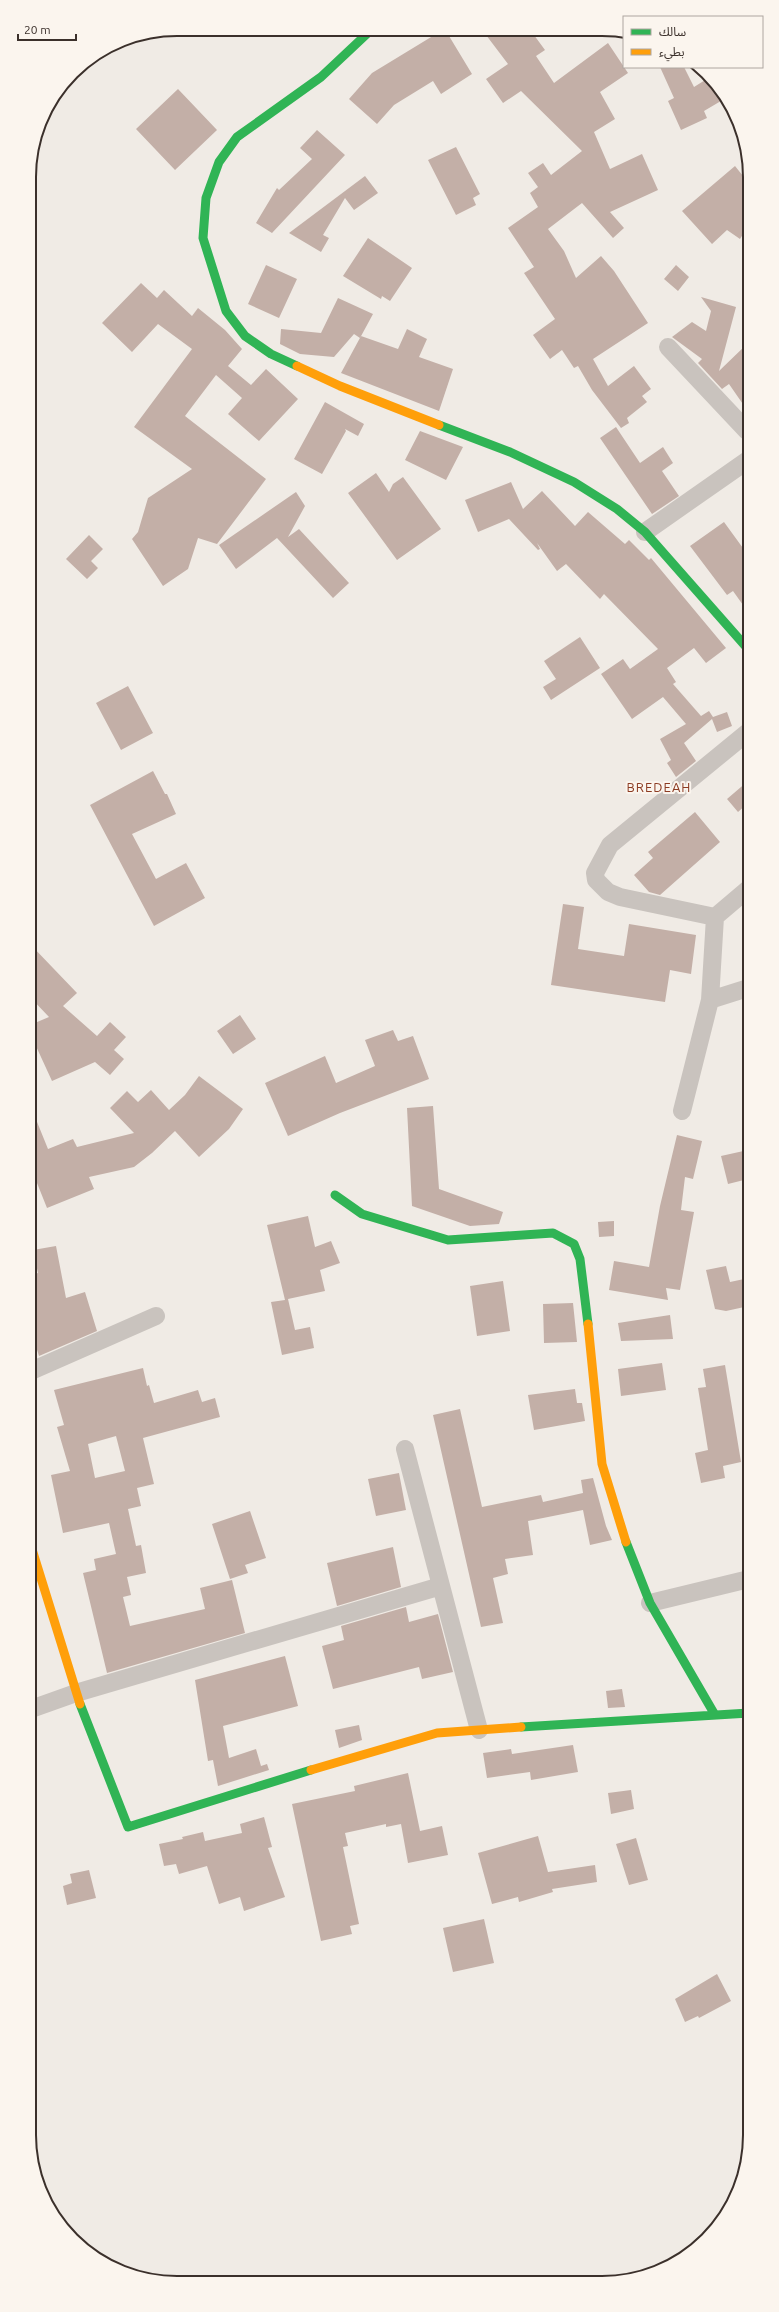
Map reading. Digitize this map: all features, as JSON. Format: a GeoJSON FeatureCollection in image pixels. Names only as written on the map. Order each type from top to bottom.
{"type":"FeatureCollection","features":[{"type":"Feature","properties":{"kind":"street"},"geometry":{"type":"LineString","coordinates":[[365,36],[321,77],[237,137],[219,162],[206,198],[203,238],[226,311],[245,336],[270,354],[340,386],[510,452],[574,482],[617,509],[645,532],[702,599],[743,644]]}},
{"type":"Feature","properties":{"kind":"street"},"geometry":{"type":"LineString","coordinates":[[668,347],[743,427]]}},
{"type":"Feature","properties":{"kind":"street"},"geometry":{"type":"LineString","coordinates":[[645,532],[743,463]]}},
{"type":"Feature","properties":{"kind":"street"},"geometry":{"type":"LineString","coordinates":[[715,917],[620,898],[608,892],[596,880],[595,873],[610,845],[743,736]]}},
{"type":"Feature","properties":{"kind":"street"},"geometry":{"type":"LineString","coordinates":[[682,1111],[710,1000],[715,917],[743,893]]}},
{"type":"Feature","properties":{"kind":"street"},"geometry":{"type":"LineString","coordinates":[[710,1000],[743,990]]}},
{"type":"Feature","properties":{"kind":"street"},"geometry":{"type":"LineString","coordinates":[[335,1195],[362,1214],[448,1240],[554,1233],[574,1244],[580,1259],[602,1464],[623,1533],[650,1603],[715,1715]]}},
{"type":"Feature","properties":{"kind":"street"},"geometry":{"type":"LineString","coordinates":[[36,1369],[156,1316]]}},
{"type":"Feature","properties":{"kind":"street"},"geometry":{"type":"LineString","coordinates":[[405,1449],[478,1730]]}},
{"type":"Feature","properties":{"kind":"street"},"geometry":{"type":"LineString","coordinates":[[36,1562],[76,1693],[128,1827],[381,1748],[437,1733],[743,1713]]}},
{"type":"Feature","properties":{"kind":"street"},"geometry":{"type":"LineString","coordinates":[[650,1603],[743,1580]]}},
{"type":"Feature","properties":{"kind":"street"},"geometry":{"type":"LineString","coordinates":[[36,1707],[76,1693],[441,1586]]}},
{"type":"Feature","properties":{"kind":"building"},"geometry":{"type":"Polygon","coordinates":[[[433,36],[449,36],[472,74],[441,94],[433,81],[394,105],[377,124],[349,99],[372,73],[433,36]]]}},
{"type":"Feature","properties":{"kind":"building"},"geometry":{"type":"Polygon","coordinates":[[[487,36],[535,36],[545,50],[536,56],[554,83],[608,43],[623,66],[623,68],[628,73],[600,92],[615,119],[594,132],[610,169],[642,154],[658,190],[610,212],[624,228],[613,238],[582,203],[548,229],[564,251],[576,278],[601,256],[614,271],[648,323],[593,359],[608,386],[634,366],[651,389],[642,396],[647,402],[627,418],[629,423],[621,428],[592,390],[578,366],[574,368],[562,350],[550,359],[533,335],[555,319],[524,273],[534,267],[508,228],[538,207],[530,193],[538,187],[528,173],[543,163],[551,175],[582,151],[521,91],[503,103],[486,79],[508,64],[487,36]]]}},
{"type":"Feature","properties":{"kind":"building"},"geometry":{"type":"Polygon","coordinates":[[[660,68],[684,68],[694,87],[705,80],[720,101],[704,111],[707,118],[681,130],[668,101],[674,98],[660,68]]]}},
{"type":"Feature","properties":{"kind":"building"},"geometry":{"type":"Polygon","coordinates":[[[178,89],[217,130],[175,170],[136,129],[178,89]]]}},
{"type":"Feature","properties":{"kind":"building"},"geometry":{"type":"Polygon","coordinates":[[[317,130],[345,155],[272,233],[256,223],[277,188],[279,190],[312,159],[300,148],[317,130]]]}},
{"type":"Feature","properties":{"kind":"building"},"geometry":{"type":"Polygon","coordinates":[[[456,147],[480,194],[473,198],[476,205],[456,215],[428,160],[456,147]]]}},
{"type":"Feature","properties":{"kind":"building"},"geometry":{"type":"Polygon","coordinates":[[[735,166],[743,176],[743,234],[740,239],[727,230],[712,244],[682,211],[735,166]]]}},
{"type":"Feature","properties":{"kind":"building"},"geometry":{"type":"Polygon","coordinates":[[[365,176],[378,193],[354,210],[345,198],[323,235],[329,238],[321,252],[289,233],[365,176]]]}},
{"type":"Feature","properties":{"kind":"building"},"geometry":{"type":"Polygon","coordinates":[[[368,238],[412,268],[390,301],[382,296],[381,299],[343,276],[368,238]]]}},
{"type":"Feature","properties":{"kind":"building"},"geometry":{"type":"Polygon","coordinates":[[[266,265],[297,279],[279,318],[248,304],[266,265]]]}},
{"type":"Feature","properties":{"kind":"building"},"geometry":{"type":"Polygon","coordinates":[[[676,265],[689,277],[678,291],[664,279],[676,265]]]}},
{"type":"Feature","properties":{"kind":"building"},"geometry":{"type":"Polygon","coordinates":[[[141,283],[157,298],[164,290],[192,316],[198,308],[225,330],[242,349],[228,366],[251,385],[266,369],[298,399],[259,441],[228,414],[242,398],[216,375],[185,416],[266,479],[217,544],[198,538],[188,569],[163,586],[132,539],[138,532],[148,498],[192,469],[134,427],[192,349],[158,324],[132,352],[102,323],[141,283]]]}},
{"type":"Feature","properties":{"kind":"building"},"geometry":{"type":"Polygon","coordinates":[[[701,297],[736,307],[719,371],[743,348],[743,404],[729,384],[722,389],[698,363],[702,359],[672,337],[692,322],[706,331],[711,311],[701,297]]]}},
{"type":"Feature","properties":{"kind":"building"},"geometry":{"type":"Polygon","coordinates":[[[338,298],[373,314],[360,338],[354,334],[334,357],[300,354],[280,344],[281,329],[321,333],[338,298]]]}},
{"type":"Feature","properties":{"kind":"building"},"geometry":{"type":"Polygon","coordinates":[[[407,329],[427,339],[419,357],[453,369],[439,411],[341,373],[361,336],[398,349],[407,329]]]}},
{"type":"Feature","properties":{"kind":"building"},"geometry":{"type":"Polygon","coordinates":[[[325,402],[364,424],[358,436],[345,429],[346,431],[322,474],[294,459],[325,402]]]}},
{"type":"Feature","properties":{"kind":"building"},"geometry":{"type":"Polygon","coordinates":[[[616,427],[640,463],[663,447],[673,463],[662,471],[679,496],[652,514],[600,438],[616,427]]]}},
{"type":"Feature","properties":{"kind":"building"},"geometry":{"type":"Polygon","coordinates":[[[420,431],[463,447],[446,480],[405,460],[420,431]]]}},
{"type":"Feature","properties":{"kind":"building"},"geometry":{"type":"Polygon","coordinates":[[[376,473],[389,492],[393,484],[403,477],[441,529],[397,560],[348,493],[376,473]]]}},
{"type":"Feature","properties":{"kind":"building"},"geometry":{"type":"Polygon","coordinates":[[[511,482],[523,509],[542,491],[575,526],[588,512],[625,544],[629,540],[649,560],[651,558],[726,648],[706,663],[694,648],[667,668],[676,682],[673,684],[701,716],[709,711],[713,717],[727,712],[732,726],[717,732],[712,719],[684,743],[696,761],[676,777],[667,763],[671,760],[660,739],[686,724],[663,697],[632,719],[601,674],[623,659],[630,669],[658,649],[604,594],[600,599],[566,564],[557,571],[537,543],[540,549],[538,550],[509,519],[478,532],[465,500],[511,482]]]}},
{"type":"Feature","properties":{"kind":"building"},"geometry":{"type":"Polygon","coordinates":[[[296,492],[305,506],[288,537],[299,529],[349,583],[333,598],[277,538],[236,569],[219,545],[296,492]]]}},
{"type":"Feature","properties":{"kind":"building"},"geometry":{"type":"Polygon","coordinates":[[[724,522],[743,548],[743,605],[733,591],[727,595],[690,546],[724,522]]]}},
{"type":"Feature","properties":{"kind":"building"},"geometry":{"type":"Polygon","coordinates":[[[89,535],[103,549],[91,561],[98,568],[87,579],[66,559],[89,535]]]}},
{"type":"Feature","properties":{"kind":"building"},"geometry":{"type":"Polygon","coordinates":[[[580,637],[600,668],[551,700],[543,687],[556,679],[544,661],[580,637]]]}},
{"type":"Feature","properties":{"kind":"building"},"geometry":{"type":"Polygon","coordinates":[[[128,686],[153,733],[121,750],[96,703],[128,686]]]}},
{"type":"Feature","properties":{"kind":"building"},"geometry":{"type":"Polygon","coordinates":[[[153,771],[165,794],[167,794],[176,814],[132,834],[156,879],[186,863],[205,898],[154,926],[90,805],[153,771]]]}},
{"type":"Feature","properties":{"kind":"building"},"geometry":{"type":"Polygon","coordinates":[[[743,785],[743,808],[738,812],[727,799],[743,785]]]}},
{"type":"Feature","properties":{"kind":"building"},"geometry":{"type":"Polygon","coordinates":[[[695,812],[720,842],[660,895],[649,892],[634,875],[653,858],[648,852],[695,812]]]}},
{"type":"Feature","properties":{"kind":"building"},"geometry":{"type":"Polygon","coordinates":[[[563,904],[584,907],[578,949],[624,956],[629,924],[696,935],[691,974],[670,970],[665,1002],[551,985],[563,904]]]}},
{"type":"Feature","properties":{"kind":"building"},"geometry":{"type":"Polygon","coordinates":[[[36,950],[77,993],[63,1006],[97,1036],[110,1022],[126,1037],[114,1050],[124,1059],[110,1075],[95,1062],[52,1081],[36,1046],[36,1022],[49,1017],[36,1003],[36,950]]]}},
{"type":"Feature","properties":{"kind":"building"},"geometry":{"type":"Polygon","coordinates":[[[240,1015],[256,1039],[233,1054],[217,1031],[240,1015]]]}},
{"type":"Feature","properties":{"kind":"building"},"geometry":{"type":"Polygon","coordinates":[[[393,1030],[398,1041],[413,1036],[429,1079],[340,1113],[288,1136],[265,1083],[325,1056],[336,1083],[375,1066],[365,1040],[393,1030]]]}},
{"type":"Feature","properties":{"kind":"building"},"geometry":{"type":"Polygon","coordinates":[[[199,1076],[243,1109],[229,1129],[199,1157],[175,1131],[152,1153],[134,1167],[89,1177],[94,1189],[47,1208],[36,1180],[36,1119],[48,1149],[73,1139],[77,1147],[134,1133],[110,1108],[127,1091],[138,1102],[151,1090],[169,1110],[185,1095],[199,1076]]]}},
{"type":"Feature","properties":{"kind":"building"},"geometry":{"type":"Polygon","coordinates":[[[433,1106],[439,1189],[503,1212],[499,1224],[470,1226],[412,1206],[407,1108],[433,1106]]]}},
{"type":"Feature","properties":{"kind":"building"},"geometry":{"type":"Polygon","coordinates":[[[677,1135],[702,1141],[693,1179],[685,1177],[681,1210],[694,1212],[680,1290],[666,1288],[668,1300],[609,1290],[614,1261],[649,1267],[660,1206],[677,1135]]]}},
{"type":"Feature","properties":{"kind":"building"},"geometry":{"type":"Polygon","coordinates":[[[743,1151],[743,1180],[728,1184],[721,1156],[743,1151]]]}},
{"type":"Feature","properties":{"kind":"building"},"geometry":{"type":"Polygon","coordinates":[[[308,1216],[315,1247],[331,1241],[340,1263],[320,1270],[325,1291],[288,1299],[295,1330],[310,1327],[314,1348],[282,1355],[271,1302],[285,1300],[267,1225],[308,1216]]]}},
{"type":"Feature","properties":{"kind":"building"},"geometry":{"type":"Polygon","coordinates":[[[614,1221],[614,1236],[599,1237],[598,1222],[614,1221]]]}},
{"type":"Feature","properties":{"kind":"building"},"geometry":{"type":"Polygon","coordinates":[[[56,1246],[66,1298],[85,1292],[97,1331],[39,1356],[36,1346],[36,1274],[38,1273],[36,1264],[36,1249],[56,1246]]]}},
{"type":"Feature","properties":{"kind":"building"},"geometry":{"type":"Polygon","coordinates":[[[726,1266],[730,1282],[743,1279],[743,1307],[726,1311],[715,1309],[706,1270],[726,1266]]]}},
{"type":"Feature","properties":{"kind":"building"},"geometry":{"type":"Polygon","coordinates":[[[503,1281],[510,1331],[477,1336],[470,1286],[503,1281]]]}},
{"type":"Feature","properties":{"kind":"building"},"geometry":{"type":"Polygon","coordinates":[[[573,1303],[577,1342],[544,1343],[543,1304],[573,1303]]]}},
{"type":"Feature","properties":{"kind":"building"},"geometry":{"type":"Polygon","coordinates":[[[670,1315],[673,1339],[621,1341],[618,1323],[670,1315]]]}},
{"type":"Feature","properties":{"kind":"building"},"geometry":{"type":"Polygon","coordinates":[[[662,1363],[666,1390],[621,1396],[618,1369],[662,1363]]]}},
{"type":"Feature","properties":{"kind":"building"},"geometry":{"type":"Polygon","coordinates":[[[725,1365],[741,1462],[723,1466],[725,1478],[701,1483],[695,1453],[708,1450],[698,1388],[706,1387],[703,1369],[725,1365]]]}},
{"type":"Feature","properties":{"kind":"building"},"geometry":{"type":"Polygon","coordinates":[[[143,1368],[147,1386],[149,1385],[154,1403],[198,1390],[202,1402],[215,1398],[220,1417],[143,1438],[154,1484],[137,1488],[141,1506],[128,1509],[136,1546],[141,1545],[146,1573],[127,1577],[131,1595],[123,1597],[130,1626],[205,1609],[200,1588],[232,1580],[245,1633],[107,1673],[83,1573],[96,1570],[94,1559],[116,1554],[109,1523],[63,1533],[51,1475],[70,1471],[57,1427],[64,1425],[54,1390],[143,1368]],[[116,1436],[88,1444],[95,1478],[125,1471],[116,1436]]]}},
{"type":"Feature","properties":{"kind":"building"},"geometry":{"type":"Polygon","coordinates":[[[575,1389],[577,1403],[582,1403],[585,1421],[534,1430],[528,1395],[575,1389]]]}},
{"type":"Feature","properties":{"kind":"building"},"geometry":{"type":"Polygon","coordinates":[[[460,1409],[482,1507],[541,1495],[543,1502],[583,1493],[581,1480],[593,1478],[606,1526],[612,1540],[590,1545],[583,1510],[528,1521],[533,1555],[505,1559],[508,1574],[493,1578],[503,1623],[481,1627],[433,1415],[460,1409]]]}},
{"type":"Feature","properties":{"kind":"building"},"geometry":{"type":"Polygon","coordinates":[[[399,1473],[406,1510],[376,1516],[368,1479],[399,1473]]]}},
{"type":"Feature","properties":{"kind":"building"},"geometry":{"type":"Polygon","coordinates":[[[250,1511],[266,1558],[245,1565],[248,1573],[230,1579],[212,1524],[250,1511]]]}},
{"type":"Feature","properties":{"kind":"building"},"geometry":{"type":"Polygon","coordinates":[[[393,1547],[401,1587],[337,1606],[327,1563],[393,1547]]]}},
{"type":"Feature","properties":{"kind":"building"},"geometry":{"type":"Polygon","coordinates":[[[406,1607],[409,1622],[438,1614],[453,1672],[422,1679],[419,1667],[333,1689],[322,1646],[344,1640],[341,1626],[406,1607]]]}},
{"type":"Feature","properties":{"kind":"building"},"geometry":{"type":"Polygon","coordinates":[[[285,1656],[298,1706],[223,1726],[229,1758],[256,1749],[261,1766],[267,1764],[269,1770],[218,1786],[213,1760],[208,1761],[195,1680],[285,1656]]]}},
{"type":"Feature","properties":{"kind":"building"},"geometry":{"type":"Polygon","coordinates":[[[622,1689],[625,1707],[608,1708],[606,1691],[622,1689]]]}},
{"type":"Feature","properties":{"kind":"building"},"geometry":{"type":"Polygon","coordinates":[[[359,1725],[362,1740],[339,1748],[335,1730],[359,1725]]]}},
{"type":"Feature","properties":{"kind":"building"},"geometry":{"type":"Polygon","coordinates":[[[573,1745],[578,1772],[531,1780],[530,1772],[487,1778],[483,1753],[511,1749],[512,1754],[573,1745]]]}},
{"type":"Feature","properties":{"kind":"building"},"geometry":{"type":"Polygon","coordinates":[[[408,1773],[420,1831],[442,1826],[448,1855],[408,1863],[401,1824],[386,1827],[386,1824],[345,1833],[348,1846],[343,1847],[359,1924],[350,1926],[352,1934],[321,1941],[292,1804],[355,1791],[354,1786],[408,1773]]]}},
{"type":"Feature","properties":{"kind":"building"},"geometry":{"type":"Polygon","coordinates":[[[631,1790],[634,1809],[611,1814],[608,1793],[631,1790]]]}},
{"type":"Feature","properties":{"kind":"building"},"geometry":{"type":"Polygon","coordinates":[[[264,1817],[272,1847],[268,1848],[285,1897],[244,1911],[240,1897],[219,1904],[207,1866],[179,1874],[176,1864],[164,1866],[159,1844],[183,1839],[182,1837],[203,1832],[205,1841],[242,1833],[240,1824],[264,1817]]]}},
{"type":"Feature","properties":{"kind":"building"},"geometry":{"type":"Polygon","coordinates":[[[538,1836],[548,1872],[595,1865],[597,1882],[552,1889],[553,1892],[519,1902],[518,1897],[492,1904],[478,1853],[538,1836]]]}},
{"type":"Feature","properties":{"kind":"building"},"geometry":{"type":"Polygon","coordinates":[[[636,1838],[648,1880],[629,1885],[616,1844],[636,1838]]]}},
{"type":"Feature","properties":{"kind":"building"},"geometry":{"type":"Polygon","coordinates":[[[89,1870],[96,1898],[67,1905],[63,1886],[72,1883],[70,1874],[89,1870]]]}},
{"type":"Feature","properties":{"kind":"building"},"geometry":{"type":"Polygon","coordinates":[[[484,1919],[494,1963],[453,1972],[443,1928],[484,1919]]]}},
{"type":"Feature","properties":{"kind":"building"},"geometry":{"type":"Polygon","coordinates":[[[717,1974],[731,2001],[699,2018],[698,2016],[685,2022],[675,1999],[717,1974]]]}},
{"type":"Feature","properties":{"kind":"traffic: fast"},"geometry":{"type":"LineString","coordinates":[[297,366],[271,354],[245,336],[226,311],[203,238],[206,198],[219,162],[237,137],[321,77],[365,36]]}},
{"type":"Feature","properties":{"kind":"traffic: fast"},"geometry":{"type":"LineString","coordinates":[[439,425],[510,452],[574,482],[617,509],[645,532],[743,643]]}},
{"type":"Feature","properties":{"kind":"traffic: fast"},"geometry":{"type":"LineString","coordinates":[[335,1195],[362,1214],[448,1240],[553,1233],[574,1244],[580,1259],[588,1324]]}},
{"type":"Feature","properties":{"kind":"traffic: fast"},"geometry":{"type":"LineString","coordinates":[[626,1542],[650,1603],[715,1715]]}},
{"type":"Feature","properties":{"kind":"traffic: fast"},"geometry":{"type":"LineString","coordinates":[[80,1704],[128,1827],[311,1770]]}},
{"type":"Feature","properties":{"kind":"traffic: fast"},"geometry":{"type":"LineString","coordinates":[[521,1727],[743,1713]]}},
{"type":"Feature","properties":{"kind":"traffic: slow"},"geometry":{"type":"LineString","coordinates":[[297,366],[340,386],[439,425]]}},
{"type":"Feature","properties":{"kind":"traffic: slow"},"geometry":{"type":"LineString","coordinates":[[588,1324],[602,1464],[626,1542]]}},
{"type":"Feature","properties":{"kind":"traffic: slow"},"geometry":{"type":"LineString","coordinates":[[36,1562],[80,1704]]}},
{"type":"Feature","properties":{"kind":"traffic: slow"},"geometry":{"type":"LineString","coordinates":[[311,1770],[437,1733],[521,1727]]}},
{"type":"Feature","properties":{"kind":"district","name":"BREDEAH"},"geometry":{"type":"Point","coordinates":[659,787]}}]}
